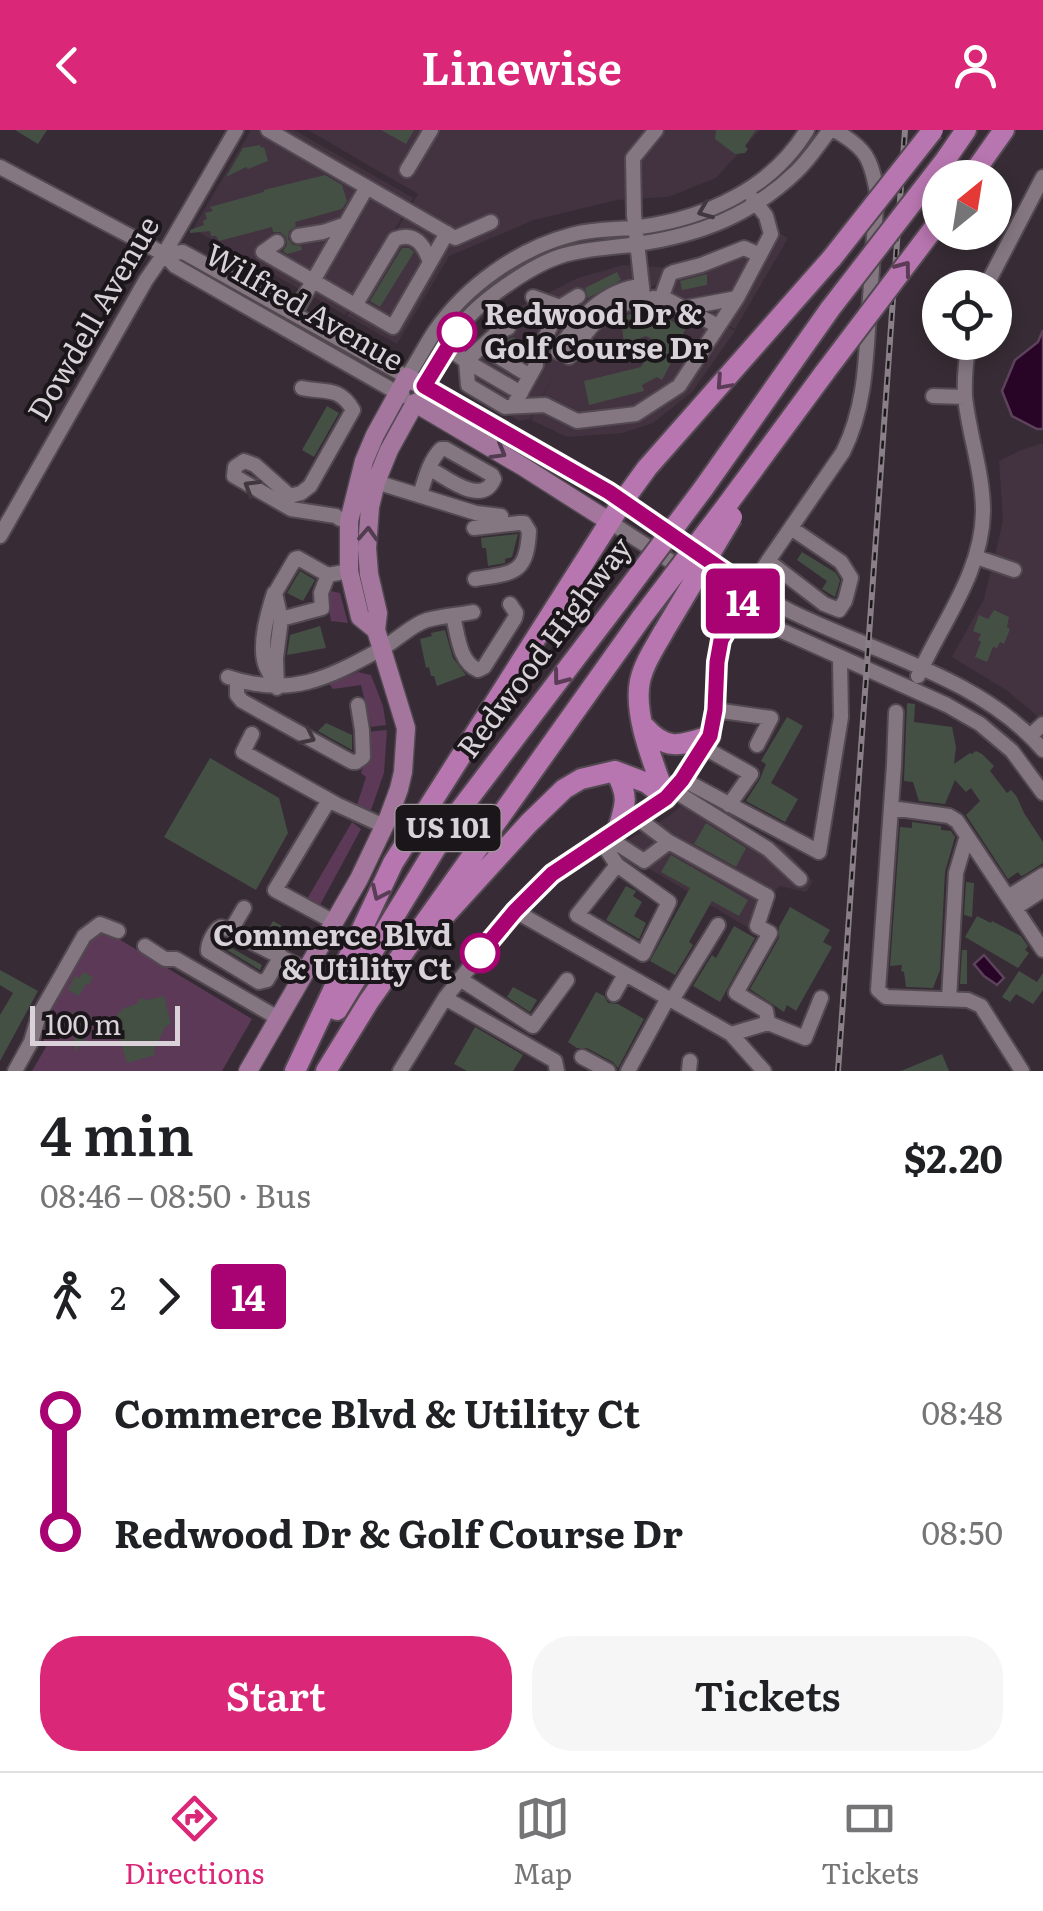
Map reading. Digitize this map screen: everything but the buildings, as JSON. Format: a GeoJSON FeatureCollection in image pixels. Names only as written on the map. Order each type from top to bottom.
{"type":"FeatureCollection","features":[{"type":"Feature","properties":{"kind":"highway"},"geometry":{"type":"LineString","coordinates":[[297,1071],[393,863],[623,500],[832,258],[933,130]]}},
{"type":"Feature","properties":{"kind":"highway","name":"Redwood Highway"},"geometry":{"type":"LineString","coordinates":[[297,1071],[454,818],[703,489],[830,308],[966,130]]}},
{"type":"Feature","properties":{"kind":"highway"},"geometry":{"type":"LineString","coordinates":[[983,160],[1004,130]]}},
{"type":"Feature","properties":{"kind":"highway","name":"Redwood Highway"},"geometry":{"type":"LineString","coordinates":[[326,1071],[369,1001],[642,617],[731,508],[922,244]]}},
{"type":"Feature","properties":{"kind":"highway"},"geometry":{"type":"LineString","coordinates":[[673,789],[644,726],[638,701],[640,680],[648,658],[731,508]]}},
{"type":"Feature","properties":{"kind":"highway"},"geometry":{"type":"LineString","coordinates":[[644,726],[656,740],[671,745],[707,741]]}},
{"type":"Feature","properties":{"kind":"highway"},"geometry":{"type":"LineString","coordinates":[[369,1001],[564,789],[580,779],[615,771],[673,789]]}},
{"type":"Feature","properties":{"kind":"highway"},"geometry":{"type":"LineString","coordinates":[[615,771],[626,797],[616,831]]}},
{"type":"Feature","properties":{"kind":"main road"},"geometry":{"type":"LineString","coordinates":[[248,1071],[359,879],[399,789],[406,728],[379,639],[366,548],[376,482],[411,390]]}},
{"type":"Feature","properties":{"kind":"main road"},"geometry":{"type":"LineString","coordinates":[[411,390],[623,500]]}},
{"type":"Feature","properties":{"kind":"main road"},"geometry":{"type":"LineString","coordinates":[[411,390],[610,522]]}},
{"type":"Feature","properties":{"kind":"main road"},"geometry":{"type":"LineString","coordinates":[[379,639],[360,617],[349,572],[349,521],[364,461],[375,435],[411,390]]}},
{"type":"Feature","properties":{"kind":"street","name":"Dowdell Avenue"},"geometry":{"type":"LineString","coordinates":[[0,536],[236,130]]}},
{"type":"Feature","properties":{"kind":"street"},"geometry":{"type":"LineString","coordinates":[[268,130],[454,238],[491,222]]}},
{"type":"Feature","properties":{"kind":"street"},"geometry":{"type":"LineString","coordinates":[[407,170],[430,130]]}},
{"type":"Feature","properties":{"kind":"street"},"geometry":{"type":"LineString","coordinates":[[642,291],[633,158],[656,130]]}},
{"type":"Feature","properties":{"kind":"street"},"geometry":{"type":"LineString","coordinates":[[411,390],[436,329],[474,287],[512,261],[570,235],[678,221],[714,208],[746,191],[780,164],[806,130]]}},
{"type":"Feature","properties":{"kind":"street"},"geometry":{"type":"LineString","coordinates":[[400,1071],[445,998],[515,911],[552,874],[673,789],[707,741],[715,710],[721,640],[768,561],[843,452],[860,407],[866,373],[877,194],[864,151],[832,130],[799,170],[758,205],[703,230],[559,256],[520,276],[461,325],[448,348],[411,390]]}},
{"type":"Feature","properties":{"kind":"street"},"geometry":{"type":"LineString","coordinates":[[0,168],[164,254]]}},
{"type":"Feature","properties":{"kind":"street"},"geometry":{"type":"LineString","coordinates":[[993,270],[1043,176]]}},
{"type":"Feature","properties":{"kind":"street"},"geometry":{"type":"LineString","coordinates":[[294,314],[367,188]]}},
{"type":"Feature","properties":{"kind":"street"},"geometry":{"type":"LineString","coordinates":[[517,400],[545,405],[578,421],[636,414],[678,386],[737,298],[771,234],[766,216],[746,191]]}},
{"type":"Feature","properties":{"kind":"street"},"geometry":{"type":"LineString","coordinates":[[298,236],[346,224]]}},
{"type":"Feature","properties":{"kind":"street"},"geometry":{"type":"LineString","coordinates":[[277,242],[263,252],[393,327],[447,234]]}},
{"type":"Feature","properties":{"kind":"street"},"geometry":{"type":"LineString","coordinates":[[359,299],[395,240],[404,235],[414,238],[433,257]]}},
{"type":"Feature","properties":{"kind":"street"},"geometry":{"type":"LineString","coordinates":[[661,299],[674,272],[744,248],[760,255]]}},
{"type":"Feature","properties":{"kind":"street","name":"Wilfred Avenue"},"geometry":{"type":"LineString","coordinates":[[164,254],[183,252],[294,314],[411,390]]}},
{"type":"Feature","properties":{"kind":"street","name":"Wilfred Avenue"},"geometry":{"type":"LineString","coordinates":[[164,254],[175,266],[411,390]]}},
{"type":"Feature","properties":{"kind":"street"},"geometry":{"type":"LineString","coordinates":[[512,261],[520,276]]}},
{"type":"Feature","properties":{"kind":"street"},"geometry":{"type":"LineString","coordinates":[[642,291],[718,326]]}},
{"type":"Feature","properties":{"kind":"street"},"geometry":{"type":"LineString","coordinates":[[564,354],[602,314],[642,291]]}},
{"type":"Feature","properties":{"kind":"street"},"geometry":{"type":"LineString","coordinates":[[542,344],[560,307],[578,296]]}},
{"type":"Feature","properties":{"kind":"street"},"geometry":{"type":"LineString","coordinates":[[533,297],[560,307]]}},
{"type":"Feature","properties":{"kind":"street"},"geometry":{"type":"LineString","coordinates":[[683,308],[737,298]]}},
{"type":"Feature","properties":{"kind":"street"},"geometry":{"type":"LineString","coordinates":[[466,361],[498,332],[508,328]]}},
{"type":"Feature","properties":{"kind":"street"},"geometry":{"type":"LineString","coordinates":[[448,348],[466,361],[468,385],[506,406],[517,400],[533,370],[482,348]]}},
{"type":"Feature","properties":{"kind":"street"},"geometry":{"type":"LineString","coordinates":[[912,689],[976,557],[983,511],[965,397],[967,360]]}},
{"type":"Feature","properties":{"kind":"street"},"geometry":{"type":"LineString","coordinates":[[302,388],[327,390],[348,402],[353,410],[314,479],[291,496],[250,462],[234,467],[234,476],[291,510],[340,519]]}},
{"type":"Feature","properties":{"kind":"street"},"geometry":{"type":"LineString","coordinates":[[933,396],[965,397]]}},
{"type":"Feature","properties":{"kind":"street"},"geometry":{"type":"LineString","coordinates":[[420,495],[430,468],[438,452],[446,449],[492,475],[493,485],[488,490],[470,492],[430,468]]}},
{"type":"Feature","properties":{"kind":"street"},"geometry":{"type":"LineString","coordinates":[[376,482],[460,508],[501,516]]}},
{"type":"Feature","properties":{"kind":"street"},"geometry":{"type":"LineString","coordinates":[[460,508],[470,492]]}},
{"type":"Feature","properties":{"kind":"street"},"geometry":{"type":"LineString","coordinates":[[623,500],[750,589],[994,706],[1031,735],[1043,750]]}},
{"type":"Feature","properties":{"kind":"street"},"geometry":{"type":"LineString","coordinates":[[610,522],[768,625],[947,705],[980,724],[1012,751],[1043,793]]}},
{"type":"Feature","properties":{"kind":"street"},"geometry":{"type":"LineString","coordinates":[[474,528],[519,523],[530,531],[527,556],[513,571],[475,579]]}},
{"type":"Feature","properties":{"kind":"street"},"geometry":{"type":"LineString","coordinates":[[768,561],[824,604],[839,610],[846,601],[851,578],[841,562],[791,528]]}},
{"type":"Feature","properties":{"kind":"street"},"geometry":{"type":"LineString","coordinates":[[976,557],[1014,570]]}},
{"type":"Feature","properties":{"kind":"street"},"geometry":{"type":"LineString","coordinates":[[278,688],[264,662],[264,645],[275,592],[295,559],[328,576],[349,572]]}},
{"type":"Feature","properties":{"kind":"street"},"geometry":{"type":"LineString","coordinates":[[282,619],[322,608],[328,576]]}},
{"type":"Feature","properties":{"kind":"street"},"geometry":{"type":"LineString","coordinates":[[791,611],[804,586]]}},
{"type":"Feature","properties":{"kind":"street"},"geometry":{"type":"LineString","coordinates":[[275,592],[282,619],[276,658],[278,688]]}},
{"type":"Feature","properties":{"kind":"street"},"geometry":{"type":"LineString","coordinates":[[453,616],[464,659],[473,669],[482,670],[516,618],[510,604]]}},
{"type":"Feature","properties":{"kind":"street"},"geometry":{"type":"LineString","coordinates":[[358,705],[363,757],[352,762],[242,702],[232,679],[278,688],[314,681],[379,639],[424,621],[473,612]]}},
{"type":"Feature","properties":{"kind":"street"},"geometry":{"type":"LineString","coordinates":[[673,789],[729,805],[818,852],[841,717],[840,658]]}},
{"type":"Feature","properties":{"kind":"street"},"geometry":{"type":"LineString","coordinates":[[715,710],[771,718],[757,746]]}},
{"type":"Feature","properties":{"kind":"street"},"geometry":{"type":"LineString","coordinates":[[896,712],[878,990],[886,997],[968,1000],[980,1006],[1022,1071]]}},
{"type":"Feature","properties":{"kind":"street"},"geometry":{"type":"LineString","coordinates":[[1031,735],[1043,724]]}},
{"type":"Feature","properties":{"kind":"street"},"geometry":{"type":"LineString","coordinates":[[252,734],[243,752],[384,826]]}},
{"type":"Feature","properties":{"kind":"street"},"geometry":{"type":"LineString","coordinates":[[707,741],[750,774],[729,805]]}},
{"type":"Feature","properties":{"kind":"street"},"geometry":{"type":"LineString","coordinates":[[673,789],[768,848],[800,879]]}},
{"type":"Feature","properties":{"kind":"street"},"geometry":{"type":"LineString","coordinates":[[330,800],[276,890],[334,922]]}},
{"type":"Feature","properties":{"kind":"street"},"geometry":{"type":"LineString","coordinates":[[891,808],[949,816],[957,821],[1043,950]]}},
{"type":"Feature","properties":{"kind":"street"},"geometry":{"type":"LineString","coordinates":[[616,831],[668,842],[767,896],[757,926],[770,934],[736,993],[766,1011],[768,1023]]}},
{"type":"Feature","properties":{"kind":"street"},"geometry":{"type":"LineString","coordinates":[[616,831],[644,861],[668,842]]}},
{"type":"Feature","properties":{"kind":"street"},"geometry":{"type":"LineString","coordinates":[[616,831],[617,865],[576,915],[643,954],[669,902],[617,865]]}},
{"type":"Feature","properties":{"kind":"street"},"geometry":{"type":"LineString","coordinates":[[949,999],[956,873],[967,836]]}},
{"type":"Feature","properties":{"kind":"street"},"geometry":{"type":"LineString","coordinates":[[1012,903],[1043,875]]}},
{"type":"Feature","properties":{"kind":"street"},"geometry":{"type":"LineString","coordinates":[[1012,903],[1043,890]]}},
{"type":"Feature","properties":{"kind":"street"},"geometry":{"type":"LineString","coordinates":[[231,930],[244,908]]}},
{"type":"Feature","properties":{"kind":"street"},"geometry":{"type":"LineString","coordinates":[[515,911],[731,1034],[764,1071]]}},
{"type":"Feature","properties":{"kind":"street"},"geometry":{"type":"LineString","coordinates":[[15,1071],[31,1042],[38,1015],[84,936],[100,924],[118,931]]}},
{"type":"Feature","properties":{"kind":"street"},"geometry":{"type":"LineString","coordinates":[[282,956],[267,980],[258,982],[208,951],[221,926],[256,947],[282,956],[306,970]]}},
{"type":"Feature","properties":{"kind":"street"},"geometry":{"type":"LineString","coordinates":[[628,1071],[718,926]]}},
{"type":"Feature","properties":{"kind":"street"},"geometry":{"type":"LineString","coordinates":[[614,994],[625,943]]}},
{"type":"Feature","properties":{"kind":"street"},"geometry":{"type":"LineString","coordinates":[[146,946],[278,1018]]}},
{"type":"Feature","properties":{"kind":"street"},"geometry":{"type":"LineString","coordinates":[[460,979],[533,1026],[567,980]]}},
{"type":"Feature","properties":{"kind":"street"},"geometry":{"type":"LineString","coordinates":[[445,998],[555,1060],[557,1071]]}},
{"type":"Feature","properties":{"kind":"street"},"geometry":{"type":"LineString","coordinates":[[731,1034],[768,1023],[805,1038],[820,998]]}},
{"type":"Feature","properties":{"kind":"street"},"geometry":{"type":"LineString","coordinates":[[582,1057],[608,1071]]}},
{"type":"Feature","properties":{"kind":"shaded area"},"geometry":{"type":"Polygon","coordinates":[[[251,130],[294,130],[413,198],[345,315],[193,229],[251,130]]]}},
{"type":"Feature","properties":{"kind":"shaded area"},"geometry":{"type":"Polygon","coordinates":[[[308,130],[760,130],[716,178],[668,197],[617,200],[534,220],[449,256],[397,344],[347,316],[418,194],[308,130]]]}},
{"type":"Feature","properties":{"kind":"shaded area"},"geometry":{"type":"Polygon","coordinates":[[[779,233],[788,238],[735,329],[656,285],[609,300],[656,287],[735,331],[692,392],[653,423],[622,433],[567,437],[531,420],[554,375],[530,419],[520,421],[463,387],[477,343],[508,313],[578,278],[623,265],[672,268],[779,233]]]}},
{"type":"Feature","properties":{"kind":"shaded area"},"geometry":{"type":"Polygon","coordinates":[[[1043,330],[1043,429],[1037,429],[1012,416],[1002,391],[1015,360],[1038,342],[1043,330]]]}},
{"type":"Feature","properties":{"kind":"shaded area"},"geometry":{"type":"Polygon","coordinates":[[[1043,443],[1043,721],[1009,692],[952,657],[984,599],[1003,521],[999,461],[1043,443]]]}},
{"type":"Feature","properties":{"kind":"shaded area"},"geometry":{"type":"Polygon","coordinates":[[[326,590],[340,593],[348,623],[331,621],[326,590]]]}},
{"type":"Feature","properties":{"kind":"shaded area"},"geometry":{"type":"Polygon","coordinates":[[[358,672],[371,675],[386,725],[371,727],[361,685],[333,689],[329,684],[358,672]]]}},
{"type":"Feature","properties":{"kind":"shaded area"},"geometry":{"type":"Polygon","coordinates":[[[387,730],[384,773],[371,810],[357,805],[366,777],[361,773],[366,760],[366,732],[387,730]]]}},
{"type":"Feature","properties":{"kind":"shaded area"},"geometry":{"type":"Polygon","coordinates":[[[692,796],[783,847],[813,881],[806,892],[779,886],[773,894],[762,936],[615,848],[669,816],[692,796]]]}},
{"type":"Feature","properties":{"kind":"shaded area"},"geometry":{"type":"Polygon","coordinates":[[[352,822],[361,829],[320,905],[307,899],[352,822]]]}},
{"type":"Feature","properties":{"kind":"shaded area"},"geometry":{"type":"Polygon","coordinates":[[[107,932],[252,1019],[222,1071],[32,1071],[46,1047],[41,1031],[45,1017],[94,934],[107,932]]]}},
{"type":"Feature","properties":{"kind":"shaded area"},"geometry":{"type":"Polygon","coordinates":[[[984,955],[1004,978],[997,985],[974,964],[984,955]]]}},
{"type":"Feature","properties":{"kind":"railway"},"geometry":{"type":"LineString","coordinates":[[838,1071],[905,130]]}},
{"type":"Feature","properties":{"kind":"bus line","name":"14"},"geometry":{"type":"LineString","coordinates":[[457,332],[424,386],[609,492],[750,589],[721,640],[710,736],[682,780],[666,798],[552,874],[480,953]]}},
{"type":"Feature","properties":{"kind":"place","name":"Redwood Dr & Golf Course Dr"},"geometry":{"type":"Point","coordinates":[457,332]}},
{"type":"Feature","properties":{"kind":"place","name":"Commerce Blvd & Utility Ct"},"geometry":{"type":"Point","coordinates":[480,953]}}]}
